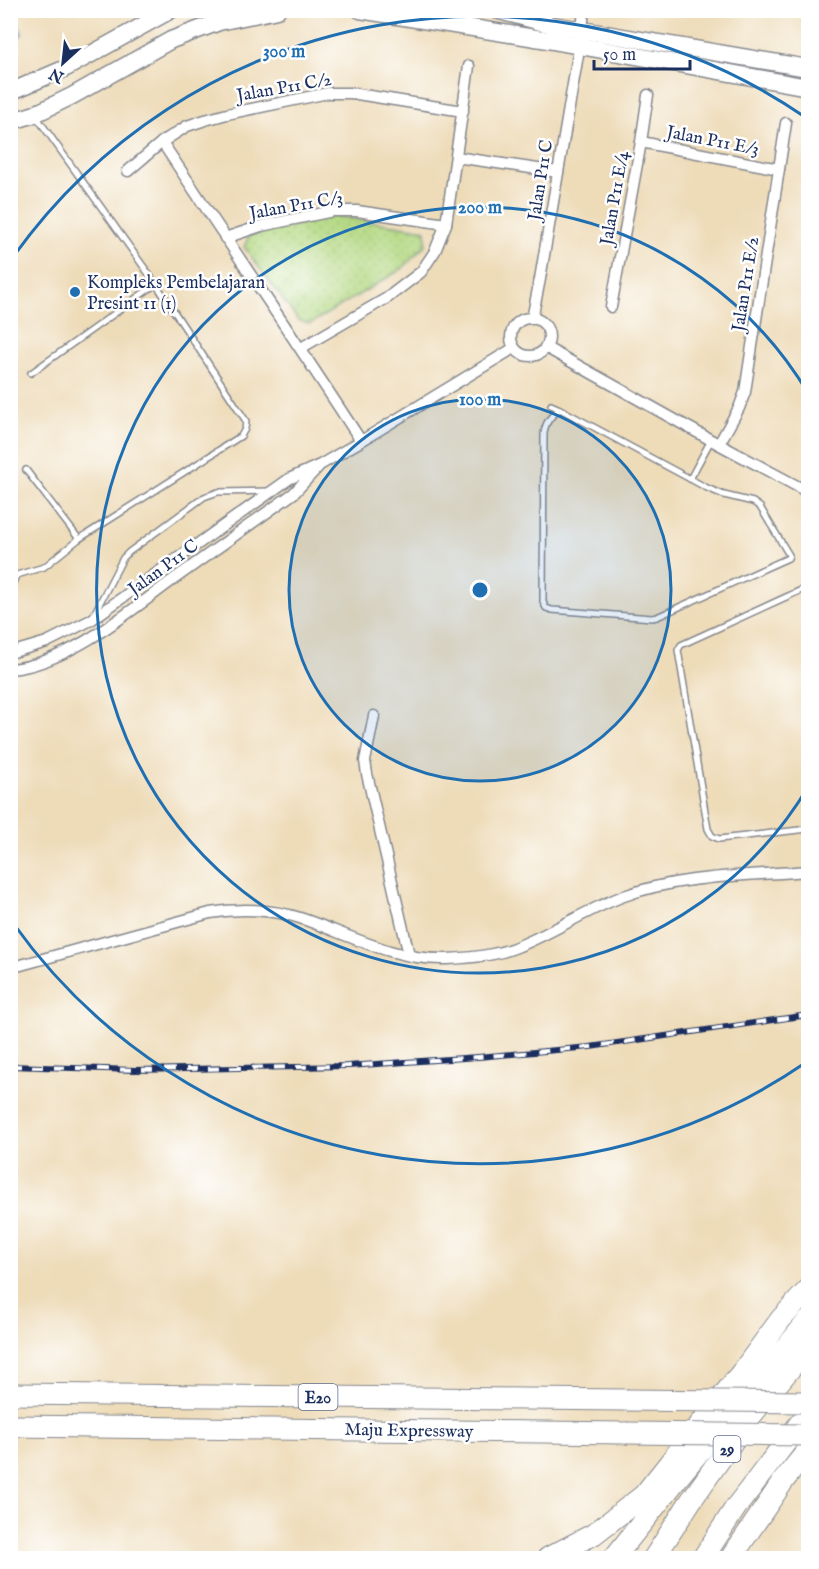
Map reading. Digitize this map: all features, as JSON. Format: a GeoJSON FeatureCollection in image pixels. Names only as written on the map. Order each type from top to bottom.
{"type":"FeatureCollection","features":[{"type":"Feature","properties":{"kind":"highway"},"geometry":{"type":"LineString","coordinates":[[548,1558],[594,1534],[644,1495],[781,1319],[808,1290]]}},
{"type":"Feature","properties":{"kind":"highway"},"geometry":{"type":"LineString","coordinates":[[614,1558],[808,1320]]}},
{"type":"Feature","properties":{"kind":"highway","name":"29"},"geometry":{"type":"LineString","coordinates":[[654,1558],[748,1418],[808,1347]]}},
{"type":"Feature","properties":{"kind":"highway","name":"Maju Expressway"},"geometry":{"type":"LineString","coordinates":[[10,1394],[808,1402]]}},
{"type":"Feature","properties":{"kind":"highway","name":"29"},"geometry":{"type":"LineString","coordinates":[[703,1558],[736,1508],[808,1413]]}},
{"type":"Feature","properties":{"kind":"highway","name":"Maju Expressway"},"geometry":{"type":"LineString","coordinates":[[10,1426],[808,1435]]}},
{"type":"Feature","properties":{"kind":"highway"},"geometry":{"type":"LineString","coordinates":[[731,1558],[784,1480],[808,1450]]}},
{"type":"Feature","properties":{"kind":"main road"},"geometry":{"type":"LineString","coordinates":[[10,92],[66,68],[171,10]]}},
{"type":"Feature","properties":{"kind":"main road"},"geometry":{"type":"LineString","coordinates":[[10,122],[34,114],[72,96],[171,40],[219,22],[277,10]]}},
{"type":"Feature","properties":{"kind":"main road"},"geometry":{"type":"LineString","coordinates":[[360,10],[808,68]]}},
{"type":"Feature","properties":{"kind":"main road"},"geometry":{"type":"LineString","coordinates":[[496,10],[552,25],[581,38],[808,87]]}},
{"type":"Feature","properties":{"kind":"street","name":"Jalan P11 C"},"geometry":{"type":"LineString","coordinates":[[532,319],[584,10]]}},
{"type":"Feature","properties":{"kind":"street"},"geometry":{"type":"LineString","coordinates":[[301,348],[387,298],[421,272],[435,251],[446,224],[469,66]]}},
{"type":"Feature","properties":{"kind":"street","name":"Jalan P11 C/2"},"geometry":{"type":"LineString","coordinates":[[128,171],[162,142],[187,126],[328,93],[351,93],[463,111]]}},
{"type":"Feature","properties":{"kind":"street","name":"Jalan P11 E/4"},"geometry":{"type":"LineString","coordinates":[[611,307],[648,95]]}},
{"type":"Feature","properties":{"kind":"street","name":"Jalan P11 E/2"},"geometry":{"type":"LineString","coordinates":[[715,442],[739,408],[746,392],[786,123]]}},
{"type":"Feature","properties":{"kind":"street"},"geometry":{"type":"LineString","coordinates":[[162,142],[361,441]]}},
{"type":"Feature","properties":{"kind":"street","name":"Jalan P11 E/3"},"geometry":{"type":"LineString","coordinates":[[641,142],[779,170]]}},
{"type":"Feature","properties":{"kind":"street"},"geometry":{"type":"LineString","coordinates":[[456,156],[558,172]]}},
{"type":"Feature","properties":{"kind":"street","name":"Jalan P11 C/3"},"geometry":{"type":"LineString","coordinates":[[225,238],[261,226],[333,212],[357,211],[446,224]]}},
{"type":"Feature","properties":{"kind":"street"},"geometry":{"type":"LineString","coordinates":[[532,319],[540,322],[548,336],[542,352],[531,356],[519,353],[514,348],[511,338],[514,327],[523,320],[532,319]]}},
{"type":"Feature","properties":{"kind":"street"},"geometry":{"type":"LineString","coordinates":[[545,347],[808,492]]}},
{"type":"Feature","properties":{"kind":"street","name":"Jalan P11 C"},"geometry":{"type":"LineString","coordinates":[[10,654],[47,642],[91,620],[289,479],[320,465],[514,348]]}},
{"type":"Feature","properties":{"kind":"street","name":"Jalan P11 C"},"geometry":{"type":"LineString","coordinates":[[10,669],[55,658],[100,632],[294,493],[320,465]]}},
{"type":"Feature","properties":{"kind":"street"},"geometry":{"type":"LineString","coordinates":[[374,716],[365,761],[409,955]]}},
{"type":"Feature","properties":{"kind":"street"},"geometry":{"type":"LineString","coordinates":[[10,968],[210,912],[228,910],[272,912],[298,917],[386,950],[409,955],[445,959],[478,957],[514,948],[621,897],[675,881],[808,871]]}},
{"type":"Feature","properties":{"kind":"lane"},"geometry":{"type":"LineString","coordinates":[[10,590],[13,577],[44,567],[79,538],[241,436],[246,421],[156,284],[34,114]]}},
{"type":"Feature","properties":{"kind":"lane"},"geometry":{"type":"LineString","coordinates":[[31,373],[156,284]]}},
{"type":"Feature","properties":{"kind":"lane"},"geometry":{"type":"LineString","coordinates":[[551,405],[560,409],[707,488],[753,502],[760,507],[789,555],[788,558],[652,618],[546,608],[543,602],[544,426],[560,409]]}},
{"type":"Feature","properties":{"kind":"lane"},"geometry":{"type":"LineString","coordinates":[[690,479],[715,442]]}},
{"type":"Feature","properties":{"kind":"lane"},"geometry":{"type":"LineString","coordinates":[[26,470],[79,538]]}},
{"type":"Feature","properties":{"kind":"lane"},"geometry":{"type":"LineString","coordinates":[[91,620],[123,558],[204,497],[218,492],[273,490]]}},
{"type":"Feature","properties":{"kind":"lane"},"geometry":{"type":"LineString","coordinates":[[807,589],[681,645],[678,657],[708,829],[712,836],[719,838],[808,829]]}},
{"type":"Feature","properties":{"kind":"green space"},"geometry":{"type":"Polygon","coordinates":[[[335,216],[426,230],[426,244],[402,269],[310,324],[298,320],[244,247],[249,236],[335,216]]]}},
{"type":"Feature","properties":{"kind":"water"},"geometry":{"type":"Polygon","coordinates":[[[11,10],[22,34],[11,44],[11,10]]]}},
{"type":"Feature","properties":{"kind":"railway"},"geometry":{"type":"LineString","coordinates":[[10,1066],[135,1070],[348,1066],[590,1047],[808,1015]]}},
{"type":"Feature","properties":{"kind":"place","name":"Kompleks Pembelajaran Presint 11 (1)"},"geometry":{"type":"Point","coordinates":[75,292]}}]}
